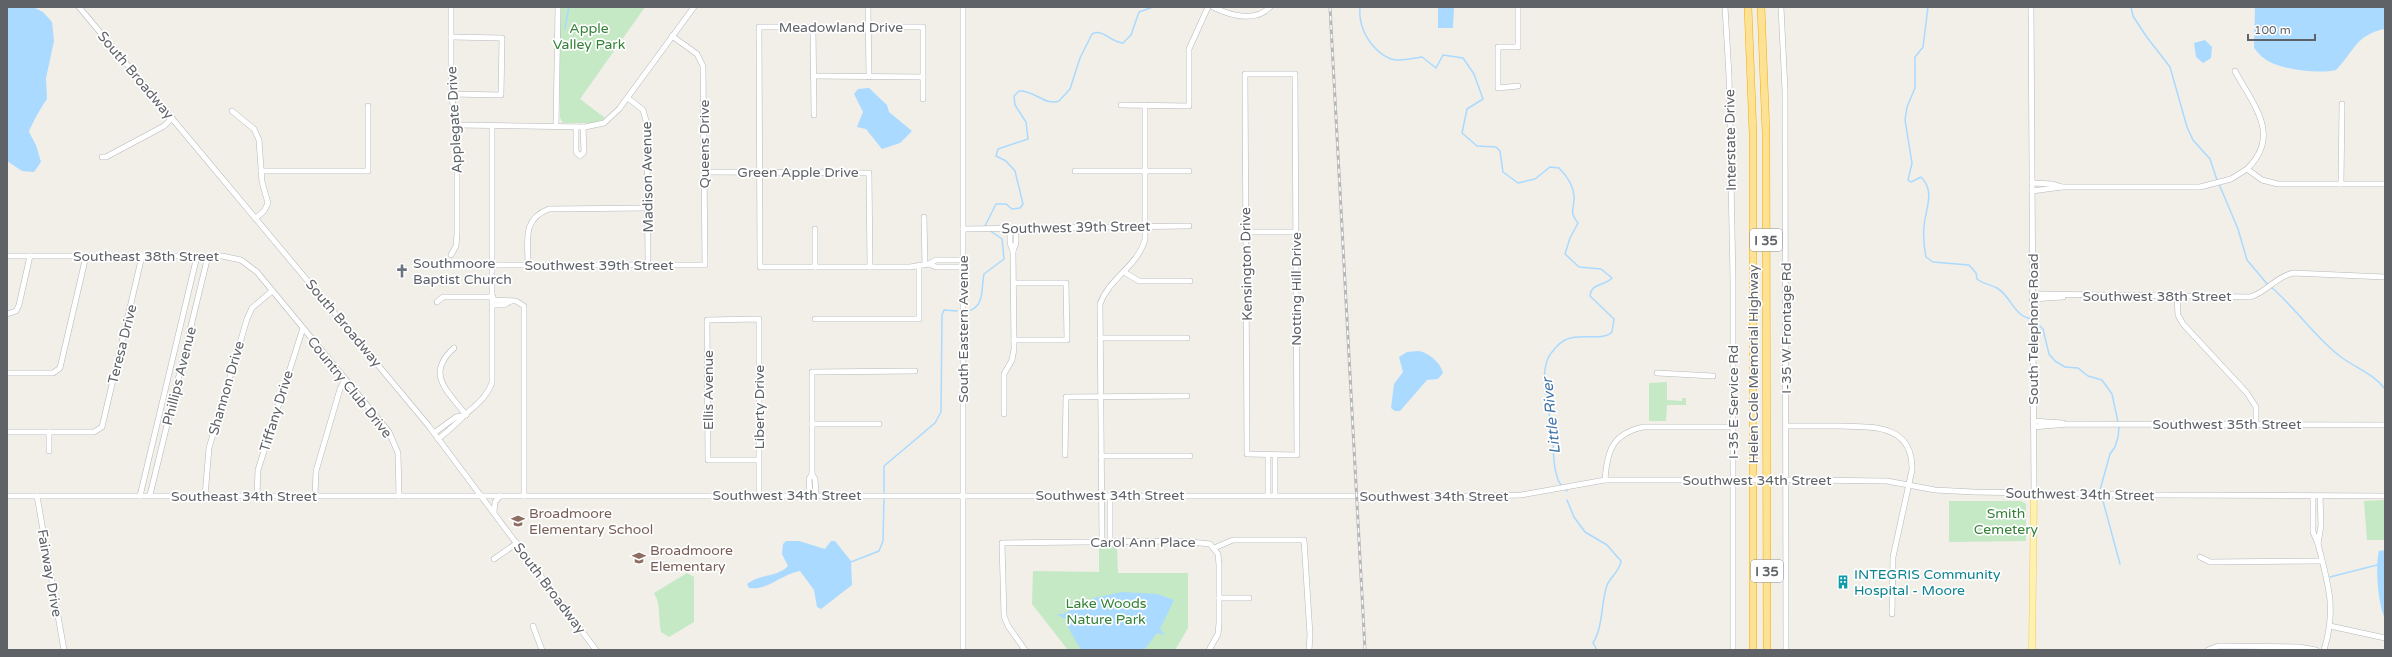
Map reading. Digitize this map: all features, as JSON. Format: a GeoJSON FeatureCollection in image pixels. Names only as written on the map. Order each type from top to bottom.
{"type":"FeatureCollection","features":[{"type":"Feature","properties":{"kind":"highway","name":"Helen Cole Memorial Highway"},"geometry":{"type":"LineString","coordinates":[[1748,7],[1753,134],[1753,650]]}},
{"type":"Feature","properties":{"kind":"highway","name":"Helen Cole Memorial Highway"},"geometry":{"type":"LineString","coordinates":[[1761,7],[1766,141],[1767,650]]}},
{"type":"Feature","properties":{"kind":"main road","name":"South Telephone Road"},"geometry":{"type":"LineString","coordinates":[[2032,650],[2034,492]]}},
{"type":"Feature","properties":{"kind":"street","name":"South Broadway"},"geometry":{"type":"LineString","coordinates":[[79,7],[434,433],[596,650]]}},
{"type":"Feature","properties":{"kind":"street","name":"Applegate Drive"},"geometry":{"type":"LineString","coordinates":[[451,7],[451,94],[457,125],[457,234],[456,246],[451,255]]}},
{"type":"Feature","properties":{"kind":"street"},"geometry":{"type":"LineString","coordinates":[[556,126],[558,7]]}},
{"type":"Feature","properties":{"kind":"street"},"geometry":{"type":"LineString","coordinates":[[457,125],[598,126],[609,120],[628,98],[694,7]]}},
{"type":"Feature","properties":{"kind":"street"},"geometry":{"type":"LineString","coordinates":[[868,7],[869,77]]}},
{"type":"Feature","properties":{"kind":"street","name":"South Eastern Avenue"},"geometry":{"type":"LineString","coordinates":[[963,7],[963,650]]}},
{"type":"Feature","properties":{"kind":"street"},"geometry":{"type":"LineString","coordinates":[[1121,104],[1189,106],[1189,49],[1208,7]]}},
{"type":"Feature","properties":{"kind":"street"},"geometry":{"type":"LineString","coordinates":[[1212,7],[1226,13],[1246,16],[1258,15],[1270,7]]}},
{"type":"Feature","properties":{"kind":"street"},"geometry":{"type":"LineString","coordinates":[[1518,7],[1518,46],[1498,47],[1498,88],[1518,86]]}},
{"type":"Feature","properties":{"kind":"street","name":"Interstate Drive"},"geometry":{"type":"LineString","coordinates":[[1725,7],[1729,76],[1733,274]]}},
{"type":"Feature","properties":{"kind":"street","name":"I-35 W Frontage Rd"},"geometry":{"type":"LineString","coordinates":[[1782,7],[1786,90],[1786,650]]}},
{"type":"Feature","properties":{"kind":"street","name":"South Telephone Road"},"geometry":{"type":"LineString","coordinates":[[2031,7],[2034,492]]}},
{"type":"Feature","properties":{"kind":"street","name":"Meadowland Drive"},"geometry":{"type":"LineString","coordinates":[[760,172],[759,27],[923,27],[923,77]]}},
{"type":"Feature","properties":{"kind":"street"},"geometry":{"type":"LineString","coordinates":[[813,27],[814,115]]}},
{"type":"Feature","properties":{"kind":"street","name":"Queens Drive"},"geometry":{"type":"LineString","coordinates":[[672,36],[697,54],[703,66],[705,265]]}},
{"type":"Feature","properties":{"kind":"street"},"geometry":{"type":"LineString","coordinates":[[451,37],[502,38],[501,95],[451,94]]}},
{"type":"Feature","properties":{"kind":"street"},"geometry":{"type":"LineString","coordinates":[[2032,191],[2062,187],[2194,187],[2225,181],[2247,169],[2261,151],[2264,142],[2264,130],[2235,71]]}},
{"type":"Feature","properties":{"kind":"street","name":"Kensington Drive"},"geometry":{"type":"LineString","coordinates":[[1247,454],[1245,74],[1295,74]]}},
{"type":"Feature","properties":{"kind":"street","name":"Notting Hill Drive"},"geometry":{"type":"LineString","coordinates":[[1247,454],[1297,455],[1295,74]]}},
{"type":"Feature","properties":{"kind":"street"},"geometry":{"type":"LineString","coordinates":[[813,76],[923,77],[923,99]]}},
{"type":"Feature","properties":{"kind":"street","name":"Madison Avenue"},"geometry":{"type":"LineString","coordinates":[[628,98],[641,108],[646,118],[648,265]]}},
{"type":"Feature","properties":{"kind":"street"},"geometry":{"type":"LineString","coordinates":[[2342,104],[2342,184]]}},
{"type":"Feature","properties":{"kind":"street"},"geometry":{"type":"LineString","coordinates":[[1102,542],[1100,308],[1102,297],[1141,251],[1146,226],[1145,105]]}},
{"type":"Feature","properties":{"kind":"street"},"geometry":{"type":"LineString","coordinates":[[261,171],[368,171],[368,106]]}},
{"type":"Feature","properties":{"kind":"street"},"geometry":{"type":"LineString","coordinates":[[232,111],[254,129],[259,140],[261,171],[268,203],[264,211],[256,218]]}},
{"type":"Feature","properties":{"kind":"street"},"geometry":{"type":"LineString","coordinates":[[102,157],[106,157],[164,126],[172,118]]}},
{"type":"Feature","properties":{"kind":"street"},"geometry":{"type":"LineString","coordinates":[[438,439],[480,403],[492,383],[492,126]]}},
{"type":"Feature","properties":{"kind":"street"},"geometry":{"type":"LineString","coordinates":[[576,127],[576,152],[580,156],[584,152],[583,127]]}},
{"type":"Feature","properties":{"kind":"street"},"geometry":{"type":"LineString","coordinates":[[2247,169],[2262,180],[2272,183],[2385,184]]}},
{"type":"Feature","properties":{"kind":"street"},"geometry":{"type":"LineString","coordinates":[[1075,171],[1189,171]]}},
{"type":"Feature","properties":{"kind":"street","name":"Green Apple Drive"},"geometry":{"type":"LineString","coordinates":[[704,172],[869,173],[870,267]]}},
{"type":"Feature","properties":{"kind":"street"},"geometry":{"type":"LineString","coordinates":[[760,172],[760,267],[870,267],[924,265],[936,267],[963,267]]}},
{"type":"Feature","properties":{"kind":"street"},"geometry":{"type":"LineString","coordinates":[[2032,183],[2053,184],[2062,187]]}},
{"type":"Feature","properties":{"kind":"street"},"geometry":{"type":"LineString","coordinates":[[528,265],[528,232],[530,223],[538,213],[550,209],[648,208]]}},
{"type":"Feature","properties":{"kind":"street"},"geometry":{"type":"LineString","coordinates":[[816,319],[919,319],[924,265],[924,217]]}},
{"type":"Feature","properties":{"kind":"street","name":"Southwest 39th Street"},"geometry":{"type":"LineString","coordinates":[[963,229],[1190,226]]}},
{"type":"Feature","properties":{"kind":"street"},"geometry":{"type":"LineString","coordinates":[[1004,414],[1004,374],[1012,360],[1014,340],[1013,251],[1010,242],[1013,228]]}},
{"type":"Feature","properties":{"kind":"street"},"geometry":{"type":"LineString","coordinates":[[815,229],[815,267]]}},
{"type":"Feature","properties":{"kind":"street"},"geometry":{"type":"LineString","coordinates":[[1245,232],[1296,232]]}},
{"type":"Feature","properties":{"kind":"street","name":"Southeast 38th Street"},"geometry":{"type":"LineString","coordinates":[[7,256],[228,257],[241,260],[252,268],[272,291]]}},
{"type":"Feature","properties":{"kind":"street"},"geometry":{"type":"LineString","coordinates":[[7,314],[14,312],[19,305],[30,256]]}},
{"type":"Feature","properties":{"kind":"street"},"geometry":{"type":"LineString","coordinates":[[7,373],[49,373],[58,370],[86,256]]}},
{"type":"Feature","properties":{"kind":"street","name":"Teresa Drive"},"geometry":{"type":"LineString","coordinates":[[49,432],[98,431],[103,424],[142,256]]}},
{"type":"Feature","properties":{"kind":"street","name":"Phillips Avenue"},"geometry":{"type":"LineString","coordinates":[[140,496],[197,256]]}},
{"type":"Feature","properties":{"kind":"street","name":"Phillips Avenue"},"geometry":{"type":"LineString","coordinates":[[150,496],[208,256]]}},
{"type":"Feature","properties":{"kind":"street"},"geometry":{"type":"LineString","coordinates":[[924,265],[936,260],[963,260]]}},
{"type":"Feature","properties":{"kind":"street","name":"Southwest 39th Street"},"geometry":{"type":"LineString","coordinates":[[492,265],[705,265]]}},
{"type":"Feature","properties":{"kind":"street"},"geometry":{"type":"LineString","coordinates":[[1124,272],[1138,281],[1190,281]]}},
{"type":"Feature","properties":{"kind":"street","name":"Southwest 38th Street"},"geometry":{"type":"LineString","coordinates":[[2032,296],[2244,296],[2262,291],[2279,277],[2293,273],[2385,277]]}},
{"type":"Feature","properties":{"kind":"street","name":"I-35 E Service Rd"},"geometry":{"type":"LineString","coordinates":[[1733,274],[1733,650]]}},
{"type":"Feature","properties":{"kind":"street"},"geometry":{"type":"LineString","coordinates":[[1014,283],[1066,283],[1067,340],[1014,340]]}},
{"type":"Feature","properties":{"kind":"street","name":"Country Club Drive"},"geometry":{"type":"LineString","coordinates":[[272,291],[393,439],[398,453],[399,496]]}},
{"type":"Feature","properties":{"kind":"street","name":"Shannon Drive"},"geometry":{"type":"LineString","coordinates":[[205,496],[209,448],[247,319],[252,308],[272,291]]}},
{"type":"Feature","properties":{"kind":"street"},"geometry":{"type":"LineString","coordinates":[[2177,296],[2178,315],[2183,324],[2247,393],[2256,407],[2256,424]]}},
{"type":"Feature","properties":{"kind":"street"},"geometry":{"type":"LineString","coordinates":[[437,302],[443,297],[493,301],[504,305],[510,301],[521,303],[524,306],[524,496]]}},
{"type":"Feature","properties":{"kind":"street","name":"Liberty Drive"},"geometry":{"type":"LineString","coordinates":[[707,320],[758,319],[760,495]]}},
{"type":"Feature","properties":{"kind":"street","name":"Ellis Avenue"},"geometry":{"type":"LineString","coordinates":[[707,320],[708,460],[759,460]]}},
{"type":"Feature","properties":{"kind":"street","name":"Tiffany Drive"},"geometry":{"type":"LineString","coordinates":[[257,496],[258,470],[303,328]]}},
{"type":"Feature","properties":{"kind":"street"},"geometry":{"type":"LineString","coordinates":[[1100,338],[1187,338]]}},
{"type":"Feature","properties":{"kind":"street"},"geometry":{"type":"LineString","coordinates":[[454,348],[443,358],[440,375],[443,385],[466,414]]}},
{"type":"Feature","properties":{"kind":"street"},"geometry":{"type":"LineString","coordinates":[[813,495],[810,479],[812,474],[812,372],[915,371]]}},
{"type":"Feature","properties":{"kind":"street"},"geometry":{"type":"LineString","coordinates":[[1657,373],[1713,376]]}},
{"type":"Feature","properties":{"kind":"street"},"geometry":{"type":"LineString","coordinates":[[315,496],[316,472],[345,379]]}},
{"type":"Feature","properties":{"kind":"street"},"geometry":{"type":"LineString","coordinates":[[1066,455],[1066,397],[1187,396]]}},
{"type":"Feature","properties":{"kind":"street"},"geometry":{"type":"LineString","coordinates":[[434,433],[456,417],[466,414]]}},
{"type":"Feature","properties":{"kind":"street"},"geometry":{"type":"LineString","coordinates":[[448,423],[452,428]]}},
{"type":"Feature","properties":{"kind":"street"},"geometry":{"type":"LineString","coordinates":[[812,424],[880,424]]}},
{"type":"Feature","properties":{"kind":"street","name":"Southwest 35th Street"},"geometry":{"type":"LineString","coordinates":[[2033,424],[2385,425]]}},
{"type":"Feature","properties":{"kind":"street"},"geometry":{"type":"LineString","coordinates":[[1786,426],[1873,427],[1889,430],[1899,437],[1909,450],[1912,460],[1910,485],[1893,557],[1892,614]]}},
{"type":"Feature","properties":{"kind":"street"},"geometry":{"type":"LineString","coordinates":[[1605,480],[1609,453],[1622,434],[1630,430],[1643,427],[1733,427]]}},
{"type":"Feature","properties":{"kind":"street"},"geometry":{"type":"LineString","coordinates":[[7,432],[49,432],[49,451]]}},
{"type":"Feature","properties":{"kind":"street"},"geometry":{"type":"LineString","coordinates":[[1268,455],[1268,495]]}},
{"type":"Feature","properties":{"kind":"street"},"geometry":{"type":"LineString","coordinates":[[1275,455],[1275,496]]}},
{"type":"Feature","properties":{"kind":"street"},"geometry":{"type":"LineString","coordinates":[[1101,456],[1190,456]]}},
{"type":"Feature","properties":{"kind":"street","name":"Southwest 34th Street"},"geometry":{"type":"LineString","coordinates":[[482,496],[1486,496],[1521,495],[1605,480],[1865,480],[1947,491],[2162,495],[2385,496]]}},
{"type":"Feature","properties":{"kind":"street"},"geometry":{"type":"LineString","coordinates":[[1110,495],[1110,542]]}},
{"type":"Feature","properties":{"kind":"street","name":"Southeast 34th Street"},"geometry":{"type":"LineString","coordinates":[[7,496],[482,496]]}},
{"type":"Feature","properties":{"kind":"street","name":"Fairway Drive"},"geometry":{"type":"LineString","coordinates":[[37,496],[64,650]]}},
{"type":"Feature","properties":{"kind":"street"},"geometry":{"type":"LineString","coordinates":[[494,512],[496,502],[500,496]]}},
{"type":"Feature","properties":{"kind":"street"},"geometry":{"type":"LineString","coordinates":[[2313,496],[2313,532],[2318,544],[2330,593],[2330,626],[2324,650]]}},
{"type":"Feature","properties":{"kind":"street"},"geometry":{"type":"LineString","coordinates":[[2318,544],[2320,496]]}},
{"type":"Feature","properties":{"kind":"street"},"geometry":{"type":"LineString","coordinates":[[2314,516],[2320,516]]}},
{"type":"Feature","properties":{"kind":"street","name":"Carol Ann Place"},"geometry":{"type":"LineString","coordinates":[[1025,650],[1008,626],[1004,616],[1002,543],[1199,542],[1210,544],[1214,548],[1233,540],[1304,540],[1310,640],[1309,650]]}},
{"type":"Feature","properties":{"kind":"street"},"geometry":{"type":"LineString","coordinates":[[494,559],[517,543]]}},
{"type":"Feature","properties":{"kind":"street"},"geometry":{"type":"LineString","coordinates":[[1209,650],[1219,629],[1219,565],[1214,548]]}},
{"type":"Feature","properties":{"kind":"street"},"geometry":{"type":"LineString","coordinates":[[2200,557],[2210,562],[2322,561]]}},
{"type":"Feature","properties":{"kind":"street"},"geometry":{"type":"LineString","coordinates":[[1219,598],[1249,598]]}},
{"type":"Feature","properties":{"kind":"street"},"geometry":{"type":"LineString","coordinates":[[533,626],[542,650]]}},
{"type":"Feature","properties":{"kind":"street"},"geometry":{"type":"LineString","coordinates":[[2330,626],[2385,638]]}},
{"type":"Feature","properties":{"kind":"street"},"geometry":{"type":"LineString","coordinates":[[2208,650],[2218,646],[2299,647],[2316,650]]}},
{"type":"Feature","properties":{"kind":"green space","name":"Apple Valley Park"},"geometry":{"type":"Polygon","coordinates":[[[560,7],[645,7],[580,99],[605,118],[596,123],[563,123],[560,118],[560,7]]]}},
{"type":"Feature","properties":{"kind":"green space"},"geometry":{"type":"Polygon","coordinates":[[[1667,382],[1667,400],[1682,401],[1682,398],[1686,398],[1686,405],[1667,405],[1666,421],[1649,421],[1649,383],[1667,382]]]}},
{"type":"Feature","properties":{"kind":"green space"},"geometry":{"type":"Polygon","coordinates":[[[2385,500],[2385,540],[2367,540],[2364,501],[2385,500]]]}},
{"type":"Feature","properties":{"kind":"green space","name":"Smith Cemetery"},"geometry":{"type":"Polygon","coordinates":[[[1949,501],[2021,501],[2026,504],[2026,541],[1949,542],[1949,501]]]}},
{"type":"Feature","properties":{"kind":"green space","name":"Lake Woods Nature Park"},"geometry":{"type":"Polygon","coordinates":[[[1099,544],[1117,545],[1118,573],[1188,573],[1188,628],[1175,650],[1068,650],[1032,604],[1033,571],[1099,572],[1099,544]]]}},
{"type":"Feature","properties":{"kind":"green space"},"geometry":{"type":"Polygon","coordinates":[[[687,573],[694,577],[694,622],[669,637],[661,632],[658,601],[654,593],[687,573]]]}},
{"type":"Feature","properties":{"kind":"water"},"geometry":{"type":"Polygon","coordinates":[[[7,7],[33,7],[43,12],[52,22],[54,41],[46,78],[47,99],[29,132],[36,145],[41,162],[34,172],[22,171],[7,161],[7,7]]]}},
{"type":"Feature","properties":{"kind":"water"},"geometry":{"type":"Polygon","coordinates":[[[1438,7],[1454,7],[1453,28],[1438,28],[1438,7]]]}},
{"type":"Feature","properties":{"kind":"water"},"geometry":{"type":"Polygon","coordinates":[[[2255,7],[2385,7],[2385,29],[2368,35],[2361,40],[2336,70],[2319,72],[2299,70],[2272,63],[2262,57],[2254,48],[2255,7]]]}},
{"type":"Feature","properties":{"kind":"water"},"geometry":{"type":"Polygon","coordinates":[[[2205,40],[2212,47],[2211,58],[2203,63],[2196,57],[2194,43],[2205,40]]]}},
{"type":"Feature","properties":{"kind":"water"},"geometry":{"type":"Polygon","coordinates":[[[869,88],[887,105],[889,112],[912,131],[900,143],[882,149],[866,129],[857,127],[863,112],[854,94],[858,89],[869,88]]]}},
{"type":"Feature","properties":{"kind":"water"},"geometry":{"type":"Polygon","coordinates":[[[1419,351],[1434,359],[1442,369],[1443,373],[1438,379],[1427,380],[1400,411],[1395,411],[1391,408],[1394,384],[1403,372],[1399,357],[1407,352],[1419,351]]]}},
{"type":"Feature","properties":{"kind":"water"},"geometry":{"type":"Polygon","coordinates":[[[786,541],[799,541],[825,549],[831,541],[835,541],[851,561],[852,585],[821,609],[817,607],[814,590],[800,571],[787,575],[762,587],[749,588],[747,584],[752,581],[784,570],[788,566],[782,554],[783,544],[786,541]]]}},
{"type":"Feature","properties":{"kind":"water"},"geometry":{"type":"Polygon","coordinates":[[[2385,550],[2385,619],[2379,595],[2377,566],[2379,551],[2385,550]]]}},
{"type":"Feature","properties":{"kind":"water"},"geometry":{"type":"Polygon","coordinates":[[[1122,592],[1157,594],[1174,600],[1160,629],[1165,635],[1157,633],[1144,650],[1081,650],[1068,627],[1067,620],[1056,614],[1063,614],[1094,598],[1122,592]]]}},
{"type":"Feature","properties":{"kind":"waterway"},"geometry":{"type":"LineString","coordinates":[[565,28],[569,7]]}},
{"type":"Feature","properties":{"kind":"waterway"},"geometry":{"type":"LineString","coordinates":[[985,226],[996,204],[1006,204],[1012,209],[1020,208],[1023,204],[1015,171],[1006,161],[996,156],[998,149],[1028,139],[1026,122],[1015,105],[1014,96],[1019,91],[1025,91],[1044,100],[1054,102],[1059,101],[1070,89],[1080,58],[1092,34],[1100,33],[1115,41],[1123,43],[1131,35],[1139,12],[1153,7]]}},
{"type":"Feature","properties":{"kind":"waterway","name":"Little River"},"geometry":{"type":"LineString","coordinates":[[1360,7],[1361,23],[1367,38],[1377,50],[1391,59],[1402,60],[1422,57],[1436,68],[1443,55],[1463,58],[1474,74],[1483,99],[1467,109],[1462,133],[1477,146],[1496,147],[1500,151],[1503,172],[1518,183],[1535,179],[1550,167],[1559,168],[1568,178],[1572,187],[1574,196],[1573,214],[1578,223],[1570,238],[1565,254],[1579,267],[1601,269],[1612,278],[1609,281],[1595,287],[1590,296],[1614,319],[1612,332],[1608,335],[1596,337],[1577,337],[1563,341],[1550,355],[1545,369],[1544,378],[1552,430],[1555,469],[1559,482],[1567,491]]}},
{"type":"Feature","properties":{"kind":"waterway"},"geometry":{"type":"LineString","coordinates":[[1928,7],[1923,47],[1915,57],[1915,88],[1907,107],[1905,120],[1912,163],[1908,180],[1911,182],[1921,177],[1928,189],[1929,195],[1924,234],[1926,257],[1933,262],[1969,265],[1976,273],[1977,279],[1997,288],[2021,314],[2032,319]]}},
{"type":"Feature","properties":{"kind":"waterway"},"geometry":{"type":"LineString","coordinates":[[2131,7],[2133,16],[2146,36],[2170,67],[2187,127],[2193,140],[2210,159],[2217,180]]}},
{"type":"Feature","properties":{"kind":"waterway"},"geometry":{"type":"LineString","coordinates":[[2219,184],[2238,229],[2247,260],[2268,285]]}},
{"type":"Feature","properties":{"kind":"waterway"},"geometry":{"type":"LineString","coordinates":[[968,311],[977,306],[980,301],[984,274],[1004,259],[1002,239],[989,230]]}},
{"type":"Feature","properties":{"kind":"waterway"},"geometry":{"type":"LineString","coordinates":[[2271,287],[2332,350],[2376,379],[2385,389]]}},
{"type":"Feature","properties":{"kind":"waterway"},"geometry":{"type":"LineString","coordinates":[[884,493],[884,466],[935,423],[941,412],[942,315],[944,310],[957,311]]}},
{"type":"Feature","properties":{"kind":"waterway"},"geometry":{"type":"LineString","coordinates":[[2035,321],[2043,329],[2049,354],[2055,361],[2065,367],[2078,368],[2088,376],[2102,380],[2112,394],[2119,427],[2118,437],[2115,447],[2110,454],[2100,490],[2120,564]]}},
{"type":"Feature","properties":{"kind":"waterway"},"geometry":{"type":"LineString","coordinates":[[851,562],[879,551],[883,541],[884,499]]}},
{"type":"Feature","properties":{"kind":"waterway","name":"Little River"},"geometry":{"type":"LineString","coordinates":[[1567,500],[1574,517],[1585,532],[1607,545],[1621,561],[1619,568],[1607,585],[1605,592],[1599,630],[1593,643],[1597,650]]}},
{"type":"Feature","properties":{"kind":"waterway"},"geometry":{"type":"LineString","coordinates":[[2330,577],[2377,565]]}},
{"type":"Feature","properties":{"kind":"railway"},"geometry":{"type":"LineString","coordinates":[[1330,7],[1365,650]]}},
{"type":"Feature","properties":{"kind":"place","name":"Southmoore Baptist Church"},"geometry":{"type":"Point","coordinates":[402,271]}},
{"type":"Feature","properties":{"kind":"place","name":"Broadmoore Elementary School"},"geometry":{"type":"Point","coordinates":[518,521]}},
{"type":"Feature","properties":{"kind":"place","name":"Broadmoore Elementary"},"geometry":{"type":"Point","coordinates":[639,558]}},
{"type":"Feature","properties":{"kind":"place","name":"INTEGRIS Community Hospital - Moore"},"geometry":{"type":"Point","coordinates":[1843,582]}}]}
